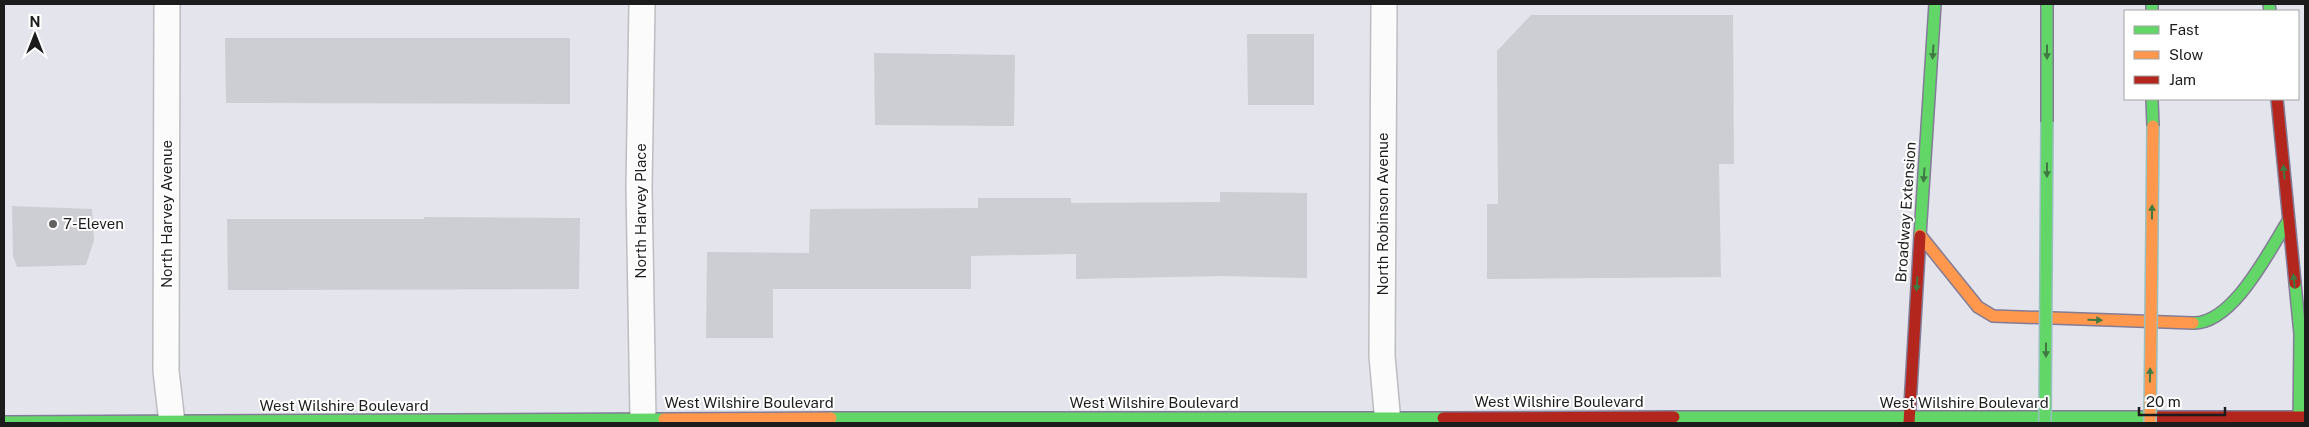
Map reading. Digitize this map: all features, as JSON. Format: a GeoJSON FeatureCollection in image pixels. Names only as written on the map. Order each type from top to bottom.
{"type":"FeatureCollection","features":[{"type":"Feature","properties":{"kind":"main road","name":"Broadway Extension"},"geometry":{"type":"LineString","coordinates":[[1909,420],[1935,4]]}},
{"type":"Feature","properties":{"kind":"main road"},"geometry":{"type":"LineString","coordinates":[[2046,423],[2047,4]]}},
{"type":"Feature","properties":{"kind":"main road"},"geometry":{"type":"LineString","coordinates":[[2150,423],[2152,100]]}},
{"type":"Feature","properties":{"kind":"main road"},"geometry":{"type":"LineString","coordinates":[[2277,100],[2300,334],[2302,419]]}},
{"type":"Feature","properties":{"kind":"main road"},"geometry":{"type":"LineString","coordinates":[[1920,235],[1978,307],[1993,316],[2197,324],[2220,314],[2236,301],[2288,221]]}},
{"type":"Feature","properties":{"kind":"main road","name":"West Wilshire Boulevard"},"geometry":{"type":"LineString","coordinates":[[4,422],[643,419],[2302,419]]}},
{"type":"Feature","properties":{"kind":"street","name":"North Harvey Avenue"},"geometry":{"type":"LineString","coordinates":[[168,4],[166,371],[172,422]]}},
{"type":"Feature","properties":{"kind":"street","name":"North Harvey Place"},"geometry":{"type":"LineString","coordinates":[[642,4],[640,187],[643,419]]}},
{"type":"Feature","properties":{"kind":"street","name":"North Robinson Avenue"},"geometry":{"type":"LineString","coordinates":[[1384,4],[1382,356],[1388,420]]}},
{"type":"Feature","properties":{"kind":"building"},"geometry":{"type":"Polygon","coordinates":[[[1531,15],[1733,15],[1734,164],[1719,164],[1721,277],[1487,279],[1487,204],[1498,204],[1497,51],[1531,15]]]}},
{"type":"Feature","properties":{"kind":"building"},"geometry":{"type":"Polygon","coordinates":[[[1247,34],[1314,34],[1314,105],[1248,105],[1247,34]]]}},
{"type":"Feature","properties":{"kind":"building"},"geometry":{"type":"Polygon","coordinates":[[[225,38],[570,38],[570,104],[226,103],[225,38]]]}},
{"type":"Feature","properties":{"kind":"building"},"geometry":{"type":"Polygon","coordinates":[[[874,53],[1015,55],[1014,126],[875,125],[874,53]]]}},
{"type":"Feature","properties":{"kind":"building"},"geometry":{"type":"Polygon","coordinates":[[[1220,192],[1307,193],[1307,278],[1222,276],[1076,279],[1076,254],[971,256],[971,289],[773,289],[773,338],[706,338],[707,252],[809,253],[810,209],[978,208],[978,198],[1071,198],[1071,203],[1220,202],[1220,192]]]}},
{"type":"Feature","properties":{"kind":"building","name":"7-Eleven"},"geometry":{"type":"Polygon","coordinates":[[[12,206],[92,209],[94,240],[86,265],[17,267],[13,256],[12,206]]]}},
{"type":"Feature","properties":{"kind":"building"},"geometry":{"type":"Polygon","coordinates":[[[424,217],[580,218],[579,289],[228,290],[227,219],[424,219],[424,217]]]}},
{"type":"Feature","properties":{"kind":"traffic: fast"},"geometry":{"type":"LineString","coordinates":[[1920,236],[1935,4]]}},
{"type":"Feature","properties":{"kind":"traffic: fast"},"geometry":{"type":"LineString","coordinates":[[2047,4],[2047,122]]}},
{"type":"Feature","properties":{"kind":"traffic: fast"},"geometry":{"type":"LineString","coordinates":[[2152,4],[2152,10]]}},
{"type":"Feature","properties":{"kind":"traffic: fast"},"geometry":{"type":"LineString","coordinates":[[2269,4],[2270,10]]}},
{"type":"Feature","properties":{"kind":"traffic: fast"},"geometry":{"type":"LineString","coordinates":[[2152,100],[2153,126]]}},
{"type":"Feature","properties":{"kind":"traffic: fast"},"geometry":{"type":"LineString","coordinates":[[2045,423],[2047,122]]}},
{"type":"Feature","properties":{"kind":"traffic: fast"},"geometry":{"type":"LineString","coordinates":[[2193,323],[2208,320],[2222,312],[2236,299],[2260,267],[2288,221]]}},
{"type":"Feature","properties":{"kind":"traffic: fast"},"geometry":{"type":"LineString","coordinates":[[2295,283],[2300,334],[2299,423]]}},
{"type":"Feature","properties":{"kind":"traffic: fast"},"geometry":{"type":"LineString","coordinates":[[1674,417],[2151,417]]}},
{"type":"Feature","properties":{"kind":"traffic: fast"},"geometry":{"type":"LineString","coordinates":[[831,418],[1443,418]]}},
{"type":"Feature","properties":{"kind":"traffic: fast"},"geometry":{"type":"LineString","coordinates":[[4,422],[664,419]]}},
{"type":"Feature","properties":{"kind":"traffic: slow"},"geometry":{"type":"LineString","coordinates":[[2150,423],[2153,126]]}},
{"type":"Feature","properties":{"kind":"traffic: slow"},"geometry":{"type":"LineString","coordinates":[[1920,235],[1978,307],[1993,316],[2193,323]]}},
{"type":"Feature","properties":{"kind":"traffic: slow"},"geometry":{"type":"LineString","coordinates":[[664,419],[831,418]]}},
{"type":"Feature","properties":{"kind":"traffic: jam"},"geometry":{"type":"LineString","coordinates":[[2277,100],[2295,283]]}},
{"type":"Feature","properties":{"kind":"traffic: jam"},"geometry":{"type":"LineString","coordinates":[[1909,423],[1920,236]]}},
{"type":"Feature","properties":{"kind":"traffic: jam"},"geometry":{"type":"LineString","coordinates":[[1443,418],[1674,417]]}},
{"type":"Feature","properties":{"kind":"traffic: jam"},"geometry":{"type":"LineString","coordinates":[[2151,417],[2305,417]]}},
{"type":"Feature","properties":{"kind":"place","name":"7-Eleven"},"geometry":{"type":"Point","coordinates":[53,224]}}]}
